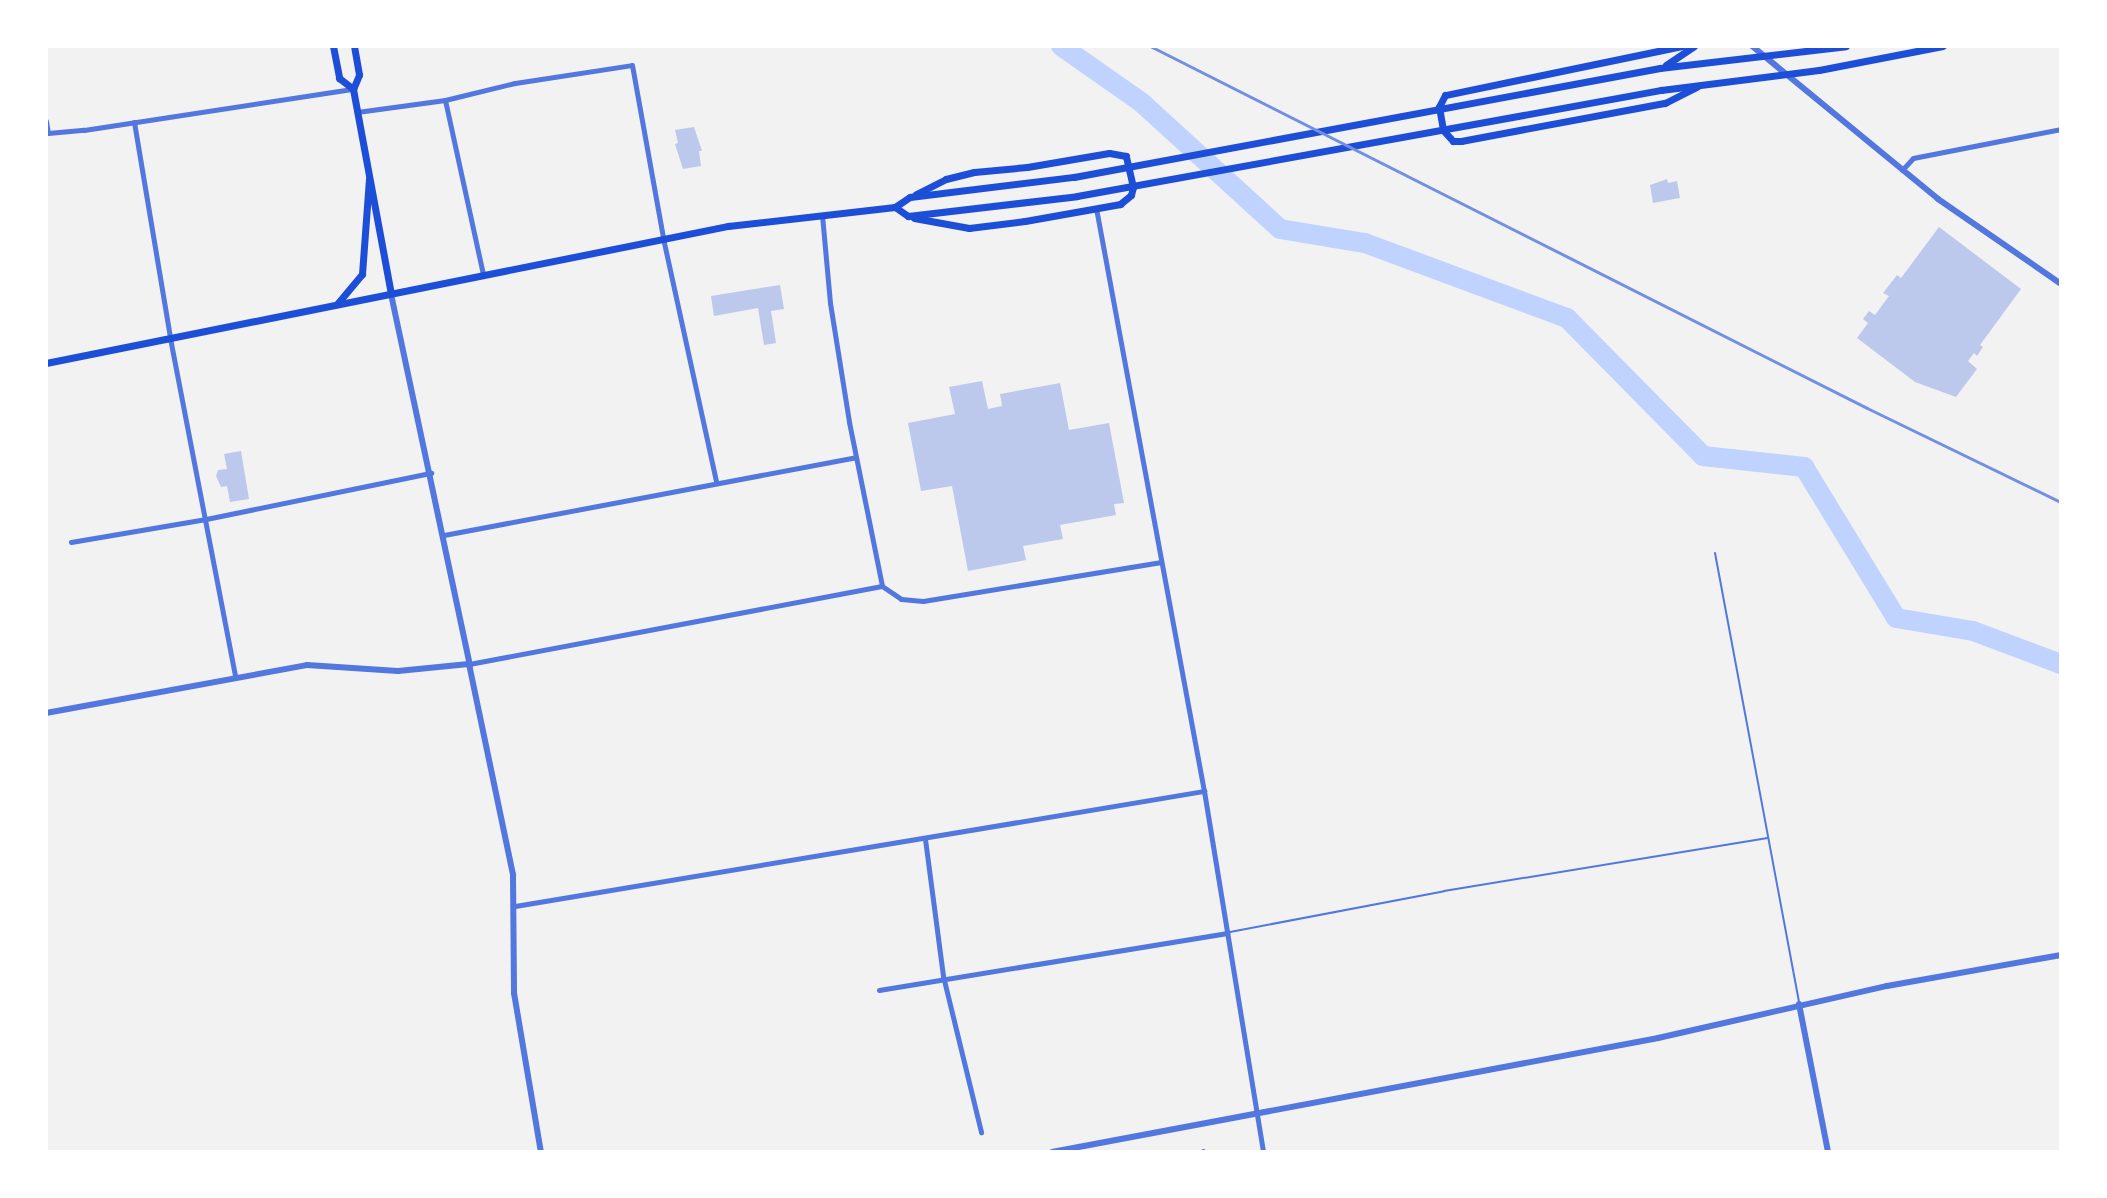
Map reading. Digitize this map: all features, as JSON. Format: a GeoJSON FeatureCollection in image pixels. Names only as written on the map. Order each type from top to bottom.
{"type":"FeatureCollection","features":[{"type":"Feature","properties":{"kind":"main road"},"geometry":{"type":"LineString","coordinates":[[333,46],[339,78],[353,89]]}},
{"type":"Feature","properties":{"kind":"main road"},"geometry":{"type":"LineString","coordinates":[[354,46],[359,75],[353,89],[391,294]]}},
{"type":"Feature","properties":{"kind":"main road"},"geometry":{"type":"LineString","coordinates":[[1682,46],[1445,95],[1439,107],[1443,130],[1453,141],[1461,141],[1665,103],[1707,83]]}},
{"type":"Feature","properties":{"kind":"main road"},"geometry":{"type":"LineString","coordinates":[[1660,68],[1694,46]]}},
{"type":"Feature","properties":{"kind":"main road"},"geometry":{"type":"LineString","coordinates":[[910,197],[1074,177],[1660,68],[1846,46]]}},
{"type":"Feature","properties":{"kind":"main road"},"geometry":{"type":"LineString","coordinates":[[908,216],[1077,196],[1468,124],[1943,46]]}},
{"type":"Feature","properties":{"kind":"main road"},"geometry":{"type":"LineString","coordinates":[[46,363],[663,238],[895,207],[946,179],[974,172],[1027,167],[1109,153],[1126,156],[1131,195],[1120,204],[969,228],[908,216],[895,207]]}},
{"type":"Feature","properties":{"kind":"main road"},"geometry":{"type":"LineString","coordinates":[[337,305],[362,274],[369,179]]}},
{"type":"Feature","properties":{"kind":"street"},"geometry":{"type":"LineString","coordinates":[[1752,46],[1902,170],[2061,284]]}},
{"type":"Feature","properties":{"kind":"street"},"geometry":{"type":"LineString","coordinates":[[357,112],[445,100],[515,83],[632,65],[663,238],[716,482]]}},
{"type":"Feature","properties":{"kind":"street"},"geometry":{"type":"LineString","coordinates":[[46,121],[48,133],[353,89]]}},
{"type":"Feature","properties":{"kind":"street"},"geometry":{"type":"LineString","coordinates":[[445,100],[483,275]]}},
{"type":"Feature","properties":{"kind":"street"},"geometry":{"type":"LineString","coordinates":[[134,122],[170,338],[235,676]]}},
{"type":"Feature","properties":{"kind":"street"},"geometry":{"type":"LineString","coordinates":[[1902,170],[1913,158],[2061,129]]}},
{"type":"Feature","properties":{"kind":"street"},"geometry":{"type":"LineString","coordinates":[[1096,208],[1204,791],[1263,1152]]}},
{"type":"Feature","properties":{"kind":"street"},"geometry":{"type":"LineString","coordinates":[[822,215],[830,303],[882,586],[901,599],[923,601],[1160,562]]}},
{"type":"Feature","properties":{"kind":"street"},"geometry":{"type":"LineString","coordinates":[[391,294],[505,831],[515,906],[514,993],[541,1152]]}},
{"type":"Feature","properties":{"kind":"street"},"geometry":{"type":"LineString","coordinates":[[444,535],[856,457]]}},
{"type":"Feature","properties":{"kind":"street"},"geometry":{"type":"LineString","coordinates":[[71,542],[206,519],[431,473]]}},
{"type":"Feature","properties":{"kind":"street"},"geometry":{"type":"LineString","coordinates":[[46,713],[307,665],[398,671],[469,664],[882,586]]}},
{"type":"Feature","properties":{"kind":"street"},"geometry":{"type":"LineString","coordinates":[[515,906],[1204,791]]}},
{"type":"Feature","properties":{"kind":"street"},"geometry":{"type":"LineString","coordinates":[[925,839],[943,976],[981,1132]]}},
{"type":"Feature","properties":{"kind":"street"},"geometry":{"type":"LineString","coordinates":[[879,990],[943,976],[1227,933]]}},
{"type":"Feature","properties":{"kind":"street"},"geometry":{"type":"LineString","coordinates":[[1052,1152],[1658,1038],[1799,1004],[2061,955]]}},
{"type":"Feature","properties":{"kind":"street"},"geometry":{"type":"LineString","coordinates":[[1799,1004],[1828,1152]]}},
{"type":"Feature","properties":{"kind":"lane"},"geometry":{"type":"LineString","coordinates":[[1715,553],[1799,1004]]}},
{"type":"Feature","properties":{"kind":"lane"},"geometry":{"type":"LineString","coordinates":[[1227,933],[1444,891],[1768,838]]}},
{"type":"Feature","properties":{"kind":"building"},"geometry":{"type":"Polygon","coordinates":[[[694,127],[702,151],[699,151],[701,166],[683,169],[675,144],[678,143],[675,130],[694,127]]]}},
{"type":"Feature","properties":{"kind":"building"},"geometry":{"type":"Polygon","coordinates":[[[1667,179],[1668,183],[1677,181],[1680,198],[1653,203],[1650,185],[1667,179]]]}},
{"type":"Feature","properties":{"kind":"building"},"geometry":{"type":"Polygon","coordinates":[[[1939,227],[2021,289],[1980,345],[1983,347],[1977,356],[1974,353],[1968,361],[1977,369],[1956,397],[1915,382],[1857,338],[1868,323],[1863,319],[1869,311],[1875,315],[1889,296],[1883,293],[1897,275],[1901,278],[1939,227]]]}},
{"type":"Feature","properties":{"kind":"building"},"geometry":{"type":"Polygon","coordinates":[[[780,285],[784,309],[771,311],[776,343],[764,345],[758,308],[714,316],[711,296],[780,285]]]}},
{"type":"Feature","properties":{"kind":"building"},"geometry":{"type":"Polygon","coordinates":[[[982,381],[988,409],[1002,406],[1000,394],[1060,383],[1069,430],[1109,423],[1124,503],[1114,504],[1116,515],[1060,525],[1063,539],[1023,546],[1026,560],[968,571],[952,486],[921,491],[908,423],[955,414],[949,387],[982,381]]]}},
{"type":"Feature","properties":{"kind":"building"},"geometry":{"type":"Polygon","coordinates":[[[241,451],[249,499],[230,502],[227,486],[221,487],[216,476],[218,470],[227,469],[224,454],[241,451]]]}},
{"type":"Feature","properties":{"kind":"waterway"},"geometry":{"type":"LineString","coordinates":[[1061,46],[1141,102],[1280,229],[1365,243],[1567,318],[1703,456],[1804,467],[1896,618],[1973,631],[2061,664]]}},
{"type":"Feature","properties":{"kind":"railway"},"geometry":{"type":"LineString","coordinates":[[1150,46],[1867,408],[2061,502]]}}]}
